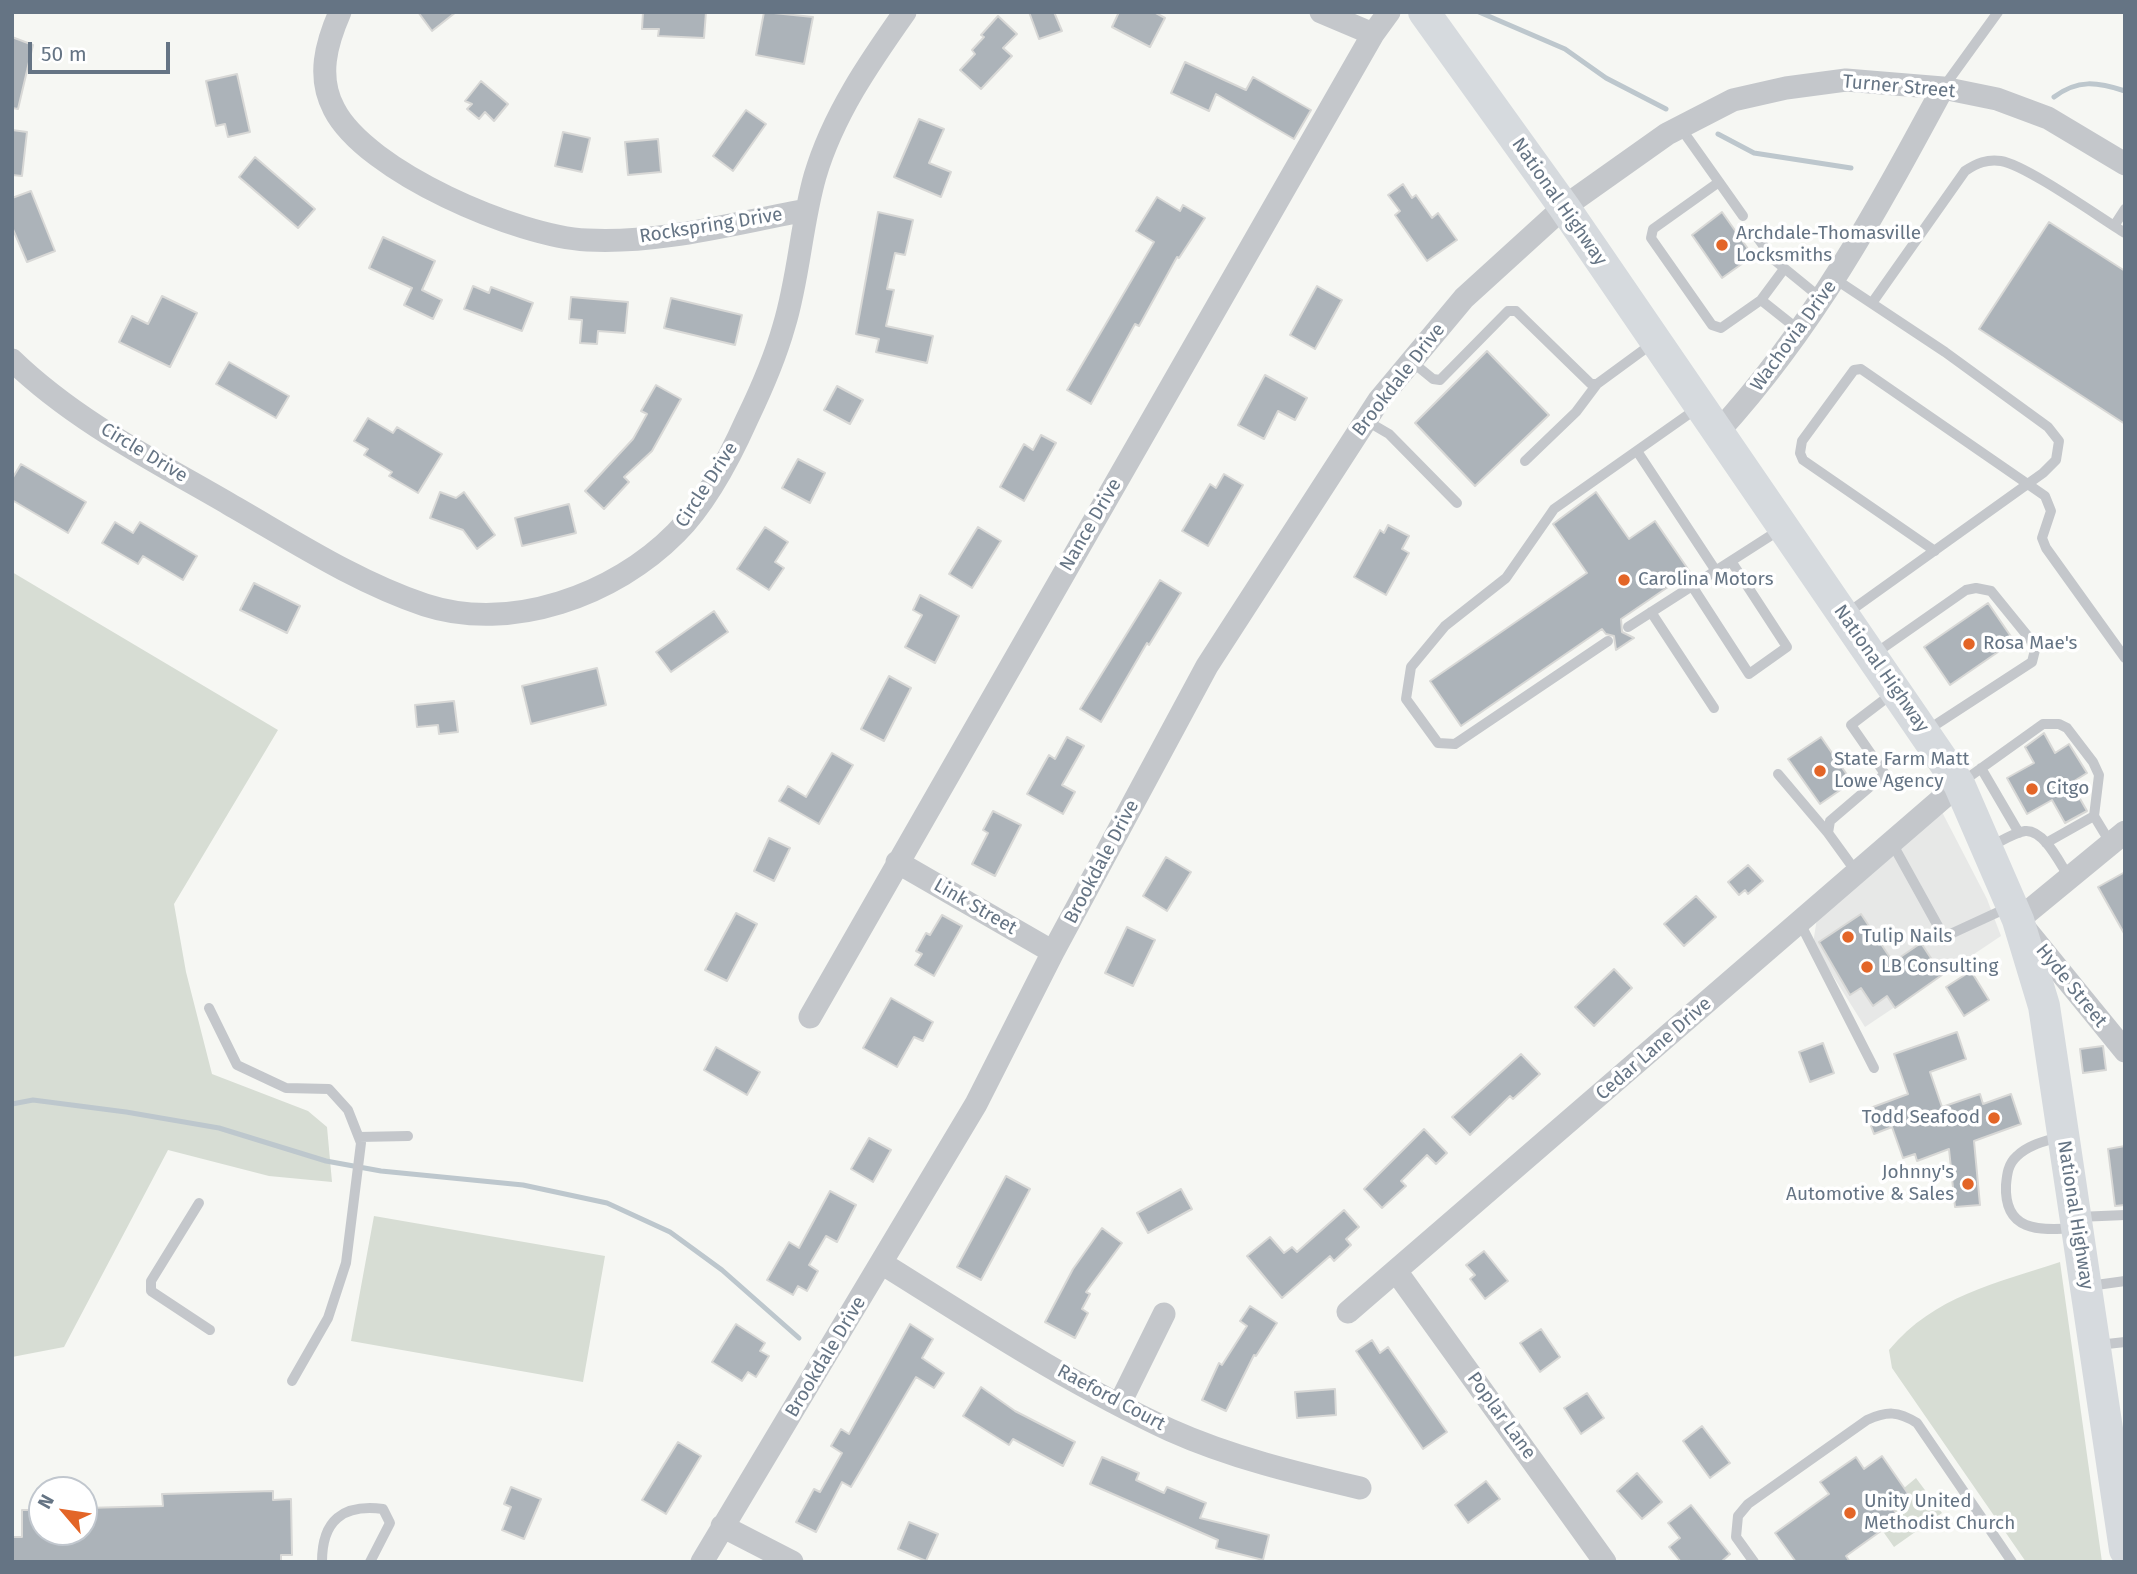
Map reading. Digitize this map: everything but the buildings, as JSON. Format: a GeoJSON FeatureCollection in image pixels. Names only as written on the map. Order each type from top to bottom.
{"type":"FeatureCollection","features":[{"type":"Feature","properties":{"kind":"main road","name":"National Highway"},"geometry":{"type":"LineString","coordinates":[[1424,12],[1564,207],[1924,733],[1970,776],[1986,849],[2014,913],[2044,1006],[2086,1287],[2110,1343],[2125,1550]]}},
{"type":"Feature","properties":{"kind":"street","name":"Rockspring Drive"},"geometry":{"type":"LineString","coordinates":[[340,12],[329,37],[324,66],[334,110],[363,143],[399,170],[462,207],[529,229],[585,240],[644,239],[807,210]]}},
{"type":"Feature","properties":{"kind":"street","name":"Circle Drive"},"geometry":{"type":"LineString","coordinates":[[12,360],[72,410],[126,444],[381,588],[427,606],[457,613],[518,612],[598,588],[631,571],[679,530],[747,421],[784,327],[807,210],[816,175],[833,129],[865,68],[905,12]]}},
{"type":"Feature","properties":{"kind":"street"},"geometry":{"type":"LineString","coordinates":[[1321,12],[1373,34]]}},
{"type":"Feature","properties":{"kind":"street","name":"Nance Drive"},"geometry":{"type":"LineString","coordinates":[[810,1017],[1373,34],[1390,12]]}},
{"type":"Feature","properties":{"kind":"street","name":"Turner Street"},"geometry":{"type":"LineString","coordinates":[[1564,207],[1680,127],[1733,100],[1786,88],[1846,79],[1943,88],[1997,99],[2048,118],[2125,164]]}},
{"type":"Feature","properties":{"kind":"street","name":"Wachovia Drive"},"geometry":{"type":"LineString","coordinates":[[1709,419],[1759,387],[1800,331],[1858,244],[1943,88]]}},
{"type":"Feature","properties":{"kind":"street","name":"Brookdale Drive"},"geometry":{"type":"LineString","coordinates":[[702,1562],[883,1264],[976,1104],[1053,952],[1207,666],[1365,420],[1411,360],[1464,298],[1564,207]]}},
{"type":"Feature","properties":{"kind":"street","name":"Cedar Lane Drive"},"geometry":{"type":"LineString","coordinates":[[1348,1312],[1970,776]]}},
{"type":"Feature","properties":{"kind":"street"},"geometry":{"type":"LineString","coordinates":[[2014,913],[2069,877],[2118,838]]}},
{"type":"Feature","properties":{"kind":"street","name":"Link Street"},"geometry":{"type":"LineString","coordinates":[[897,863],[1053,952]]}},
{"type":"Feature","properties":{"kind":"street","name":"Hyde Street"},"geometry":{"type":"LineString","coordinates":[[2014,913],[2125,1052]]}},
{"type":"Feature","properties":{"kind":"street","name":"Raeford Court"},"geometry":{"type":"LineString","coordinates":[[883,1264],[1013,1345],[1171,1430],[1222,1449],[1360,1488]]}},
{"type":"Feature","properties":{"kind":"street","name":"Poplar Lane"},"geometry":{"type":"LineString","coordinates":[[1396,1271],[1605,1562]]}},
{"type":"Feature","properties":{"kind":"street"},"geometry":{"type":"LineString","coordinates":[[1119,1403],[1164,1314]]}},
{"type":"Feature","properties":{"kind":"street"},"geometry":{"type":"LineString","coordinates":[[722,1526],[792,1562]]}},
{"type":"Feature","properties":{"kind":"lane"},"geometry":{"type":"LineString","coordinates":[[1943,88],[1998,12]]}},
{"type":"Feature","properties":{"kind":"lane"},"geometry":{"type":"LineString","coordinates":[[1680,127],[1743,216]]}},
{"type":"Feature","properties":{"kind":"lane"},"geometry":{"type":"LineString","coordinates":[[1872,303],[1965,170],[1988,160],[2004,162],[2024,171],[2125,233]]}},
{"type":"Feature","properties":{"kind":"lane"},"geometry":{"type":"LineString","coordinates":[[1719,182],[1653,229],[1651,238],[1712,325],[1721,328],[1761,300],[1784,269]]}},
{"type":"Feature","properties":{"kind":"lane"},"geometry":{"type":"LineString","coordinates":[[2114,226],[2125,209]]}},
{"type":"Feature","properties":{"kind":"lane"},"geometry":{"type":"LineString","coordinates":[[1755,234],[1773,259],[1822,299]]}},
{"type":"Feature","properties":{"kind":"lane"},"geometry":{"type":"LineString","coordinates":[[1835,279],[2048,427],[2059,441],[2056,460],[2029,483],[1844,616]]}},
{"type":"Feature","properties":{"kind":"lane"},"geometry":{"type":"LineString","coordinates":[[1761,300],[1800,331]]}},
{"type":"Feature","properties":{"kind":"lane"},"geometry":{"type":"LineString","coordinates":[[1411,360],[1433,379],[1440,380],[1508,311],[1516,311],[1591,384],[1597,384]]}},
{"type":"Feature","properties":{"kind":"lane"},"geometry":{"type":"LineString","coordinates":[[1525,461],[1576,412],[1597,384],[1656,341]]}},
{"type":"Feature","properties":{"kind":"lane"},"geometry":{"type":"LineString","coordinates":[[1935,551],[1803,460],[1800,453],[1802,441],[1854,370],[1861,369],[1908,398],[2029,483],[2050,503],[2051,511],[2042,538],[2046,548],[2125,658]]}},
{"type":"Feature","properties":{"kind":"lane"},"geometry":{"type":"LineString","coordinates":[[1608,641],[1455,744],[1438,743],[1406,699],[1411,667],[1445,626],[1506,578],[1554,509],[1637,451],[1709,419]]}},
{"type":"Feature","properties":{"kind":"lane"},"geometry":{"type":"LineString","coordinates":[[1365,420],[1390,434],[1457,503]]}},
{"type":"Feature","properties":{"kind":"lane"},"geometry":{"type":"LineString","coordinates":[[1637,451],[1716,571]]}},
{"type":"Feature","properties":{"kind":"lane"},"geometry":{"type":"LineString","coordinates":[[1628,627],[1783,528]]}},
{"type":"Feature","properties":{"kind":"lane"},"geometry":{"type":"LineString","coordinates":[[1692,586],[1749,674],[1787,647],[1731,561]]}},
{"type":"Feature","properties":{"kind":"lane"},"geometry":{"type":"LineString","coordinates":[[1871,656],[1966,590],[1976,587],[1991,591],[2030,639],[2035,650],[2032,662],[1924,733]]}},
{"type":"Feature","properties":{"kind":"lane"},"geometry":{"type":"LineString","coordinates":[[1651,612],[1714,708]]}},
{"type":"Feature","properties":{"kind":"lane"},"geometry":{"type":"LineString","coordinates":[[1828,833],[1830,821],[1885,774],[1852,725],[1895,691]]}},
{"type":"Feature","properties":{"kind":"lane"},"geometry":{"type":"LineString","coordinates":[[2019,834],[1970,776],[2043,724],[2059,724],[2075,736],[2099,775],[2094,816]]}},
{"type":"Feature","properties":{"kind":"lane"},"geometry":{"type":"LineString","coordinates":[[1778,774],[1828,833],[1857,873]]}},
{"type":"Feature","properties":{"kind":"lane"},"geometry":{"type":"LineString","coordinates":[[2094,816],[2118,838]]}},
{"type":"Feature","properties":{"kind":"lane"},"geometry":{"type":"LineString","coordinates":[[2046,843],[2094,816]]}},
{"type":"Feature","properties":{"kind":"lane"},"geometry":{"type":"LineString","coordinates":[[1986,849],[2026,831],[2035,833],[2046,843],[2069,877]]}},
{"type":"Feature","properties":{"kind":"lane"},"geometry":{"type":"LineString","coordinates":[[1892,843],[1944,937],[2014,913]]}},
{"type":"Feature","properties":{"kind":"lane"},"geometry":{"type":"LineString","coordinates":[[1800,923],[1874,1068]]}},
{"type":"Feature","properties":{"kind":"lane"},"geometry":{"type":"LineString","coordinates":[[209,1008],[237,1065],[286,1088],[329,1089],[348,1110],[359,1137],[360,1152],[346,1263],[328,1318],[292,1381]]}},
{"type":"Feature","properties":{"kind":"lane"},"geometry":{"type":"LineString","coordinates":[[359,1137],[408,1136]]}},
{"type":"Feature","properties":{"kind":"lane"},"geometry":{"type":"LineString","coordinates":[[2063,1136],[2033,1146],[2017,1156],[2007,1171],[2005,1200],[2014,1219],[2032,1228],[2125,1214]]}},
{"type":"Feature","properties":{"kind":"lane"},"geometry":{"type":"LineString","coordinates":[[199,1203],[151,1281],[151,1291],[210,1330]]}},
{"type":"Feature","properties":{"kind":"lane"},"geometry":{"type":"LineString","coordinates":[[2086,1287],[2125,1281]]}},
{"type":"Feature","properties":{"kind":"lane"},"geometry":{"type":"LineString","coordinates":[[1754,1562],[1736,1537],[1738,1516],[1748,1504],[1867,1420],[1885,1412],[1903,1414],[1917,1423],[2012,1562]]}},
{"type":"Feature","properties":{"kind":"lane"},"geometry":{"type":"LineString","coordinates":[[322,1562],[329,1527],[343,1512],[362,1506],[383,1509],[390,1523],[370,1562]]}},
{"type":"Feature","properties":{"kind":"shaded area"},"geometry":{"type":"Polygon","coordinates":[[[12,572],[278,730],[174,904],[186,972],[212,1074],[308,1111],[327,1127],[332,1182],[269,1176],[168,1150],[64,1347],[12,1357],[12,572]]]}},
{"type":"Feature","properties":{"kind":"shaded area"},"geometry":{"type":"Polygon","coordinates":[[[1942,812],[1987,899],[2001,936],[1865,1027],[1813,944],[1817,918],[1942,812]]]}},
{"type":"Feature","properties":{"kind":"shaded area"},"geometry":{"type":"Polygon","coordinates":[[[374,1216],[605,1256],[583,1382],[351,1341],[374,1216]]]}},
{"type":"Feature","properties":{"kind":"shaded area"},"geometry":{"type":"Polygon","coordinates":[[[2060,1262],[2102,1562],[2026,1562],[1892,1368],[1889,1350],[1907,1331],[1946,1304],[1989,1285],[2060,1262]]]}},
{"type":"Feature","properties":{"kind":"shaded area"},"geometry":{"type":"Polygon","coordinates":[[[1916,1478],[1942,1513],[1894,1547],[1882,1530],[1899,1518],[1892,1507],[1909,1495],[1904,1488],[1916,1478]]]}},
{"type":"Feature","properties":{"kind":"waterway"},"geometry":{"type":"LineString","coordinates":[[1479,12],[1565,49],[1606,78],[1666,109]]}},
{"type":"Feature","properties":{"kind":"waterway"},"geometry":{"type":"LineString","coordinates":[[2054,97],[2071,87],[2088,84],[2125,91]]}},
{"type":"Feature","properties":{"kind":"waterway"},"geometry":{"type":"LineString","coordinates":[[1718,134],[1754,153],[1851,168]]}},
{"type":"Feature","properties":{"kind":"waterway"},"geometry":{"type":"LineString","coordinates":[[12,1104],[33,1100],[126,1112],[219,1128],[326,1161],[381,1171],[523,1185],[607,1203],[670,1232],[722,1270],[799,1338]]}},
{"type":"Feature","properties":{"kind":"place","name":"Archdale-Thomasville Locksmiths"},"geometry":{"type":"Point","coordinates":[1722,245]}},
{"type":"Feature","properties":{"kind":"place","name":"Carolina Motors"},"geometry":{"type":"Point","coordinates":[1624,580]}},
{"type":"Feature","properties":{"kind":"place","name":"Rosa Mae's"},"geometry":{"type":"Point","coordinates":[1969,644]}},
{"type":"Feature","properties":{"kind":"place","name":"State Farm Matt Lowe Agency"},"geometry":{"type":"Point","coordinates":[1820,771]}},
{"type":"Feature","properties":{"kind":"place","name":"Citgo"},"geometry":{"type":"Point","coordinates":[2032,789]}},
{"type":"Feature","properties":{"kind":"place","name":"Tulip Nails"},"geometry":{"type":"Point","coordinates":[1848,937]}},
{"type":"Feature","properties":{"kind":"place","name":"LB Consulting"},"geometry":{"type":"Point","coordinates":[1867,967]}},
{"type":"Feature","properties":{"kind":"place","name":"Todd Seafood"},"geometry":{"type":"Point","coordinates":[1994,1118]}},
{"type":"Feature","properties":{"kind":"place","name":"Johnny's Automotive & Sales"},"geometry":{"type":"Point","coordinates":[1968,1184]}},
{"type":"Feature","properties":{"kind":"place","name":"Unity United Methodist Church"},"geometry":{"type":"Point","coordinates":[1850,1513]}}]}
